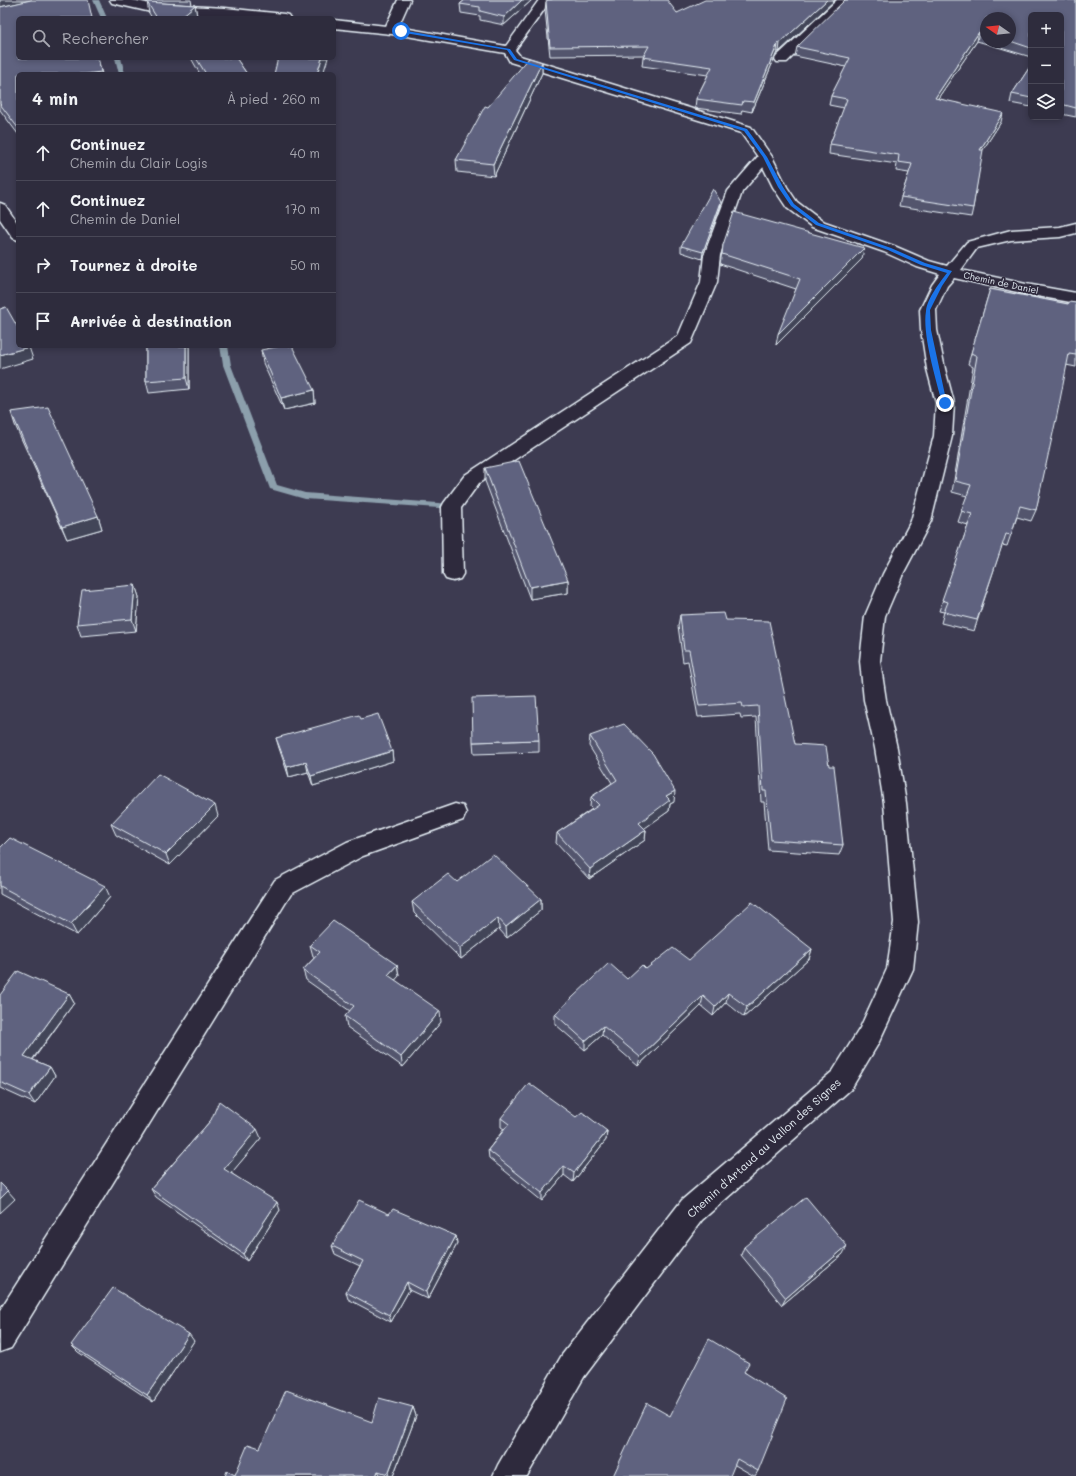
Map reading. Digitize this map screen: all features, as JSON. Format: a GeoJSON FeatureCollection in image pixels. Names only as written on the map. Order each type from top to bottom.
{"type":"FeatureCollection","features":[{"type":"Feature","properties":{"kind":"street"},"geometry":{"type":"LineString","coordinates":[[116,0],[151,8],[225,12],[264,16]]}},
{"type":"Feature","properties":{"kind":"street"},"geometry":{"type":"LineString","coordinates":[[390,30],[404,0]]}},
{"type":"Feature","properties":{"kind":"street"},"geometry":{"type":"LineString","coordinates":[[336,24],[390,30],[508,50],[545,0]]}},
{"type":"Feature","properties":{"kind":"street"},"geometry":{"type":"LineString","coordinates":[[782,59],[844,0]]}},
{"type":"Feature","properties":{"kind":"street","name":"Chemin de Daniel"},"geometry":{"type":"LineString","coordinates":[[508,50],[515,59],[746,130],[765,157],[780,187],[792,205],[817,224],[889,249],[923,264],[950,272],[1026,289],[1076,298]]}},
{"type":"Feature","properties":{"kind":"street"},"geometry":{"type":"LineString","coordinates":[[453,574],[451,506],[472,479],[685,339],[709,282],[712,254],[735,191],[765,157]]}},
{"type":"Feature","properties":{"kind":"street"},"geometry":{"type":"LineString","coordinates":[[0,208],[16,232]]}},
{"type":"Feature","properties":{"kind":"street","name":"Chemin d'Artaud au Vallon des Signes"},"geometry":{"type":"LineString","coordinates":[[509,1476],[573,1366],[692,1210],[842,1080],[869,1036],[900,968],[906,922],[895,804],[886,748],[875,700],[870,661],[874,616],[893,574],[921,521],[943,436],[945,403],[936,369],[929,330],[928,310],[940,286],[972,245],[1011,235],[1060,232],[1076,228]]}},
{"type":"Feature","properties":{"kind":"street"},"geometry":{"type":"LineString","coordinates":[[0,1337],[283,887],[355,849],[455,813]]}},
{"type":"Feature","properties":{"kind":"building"},"geometry":{"type":"Polygon","coordinates":[[[31,0],[88,0],[92,16],[16,16],[16,60],[98,60],[101,72],[16,72],[16,125],[0,104],[0,7],[31,0]]]}},
{"type":"Feature","properties":{"kind":"building"},"geometry":{"type":"Polygon","coordinates":[[[465,0],[522,0],[504,17],[480,11],[480,7],[460,4],[465,0]]]}},
{"type":"Feature","properties":{"kind":"building"},"geometry":{"type":"Polygon","coordinates":[[[547,0],[667,0],[677,13],[705,0],[827,0],[780,43],[778,43],[754,102],[743,101],[742,105],[696,99],[712,67],[643,57],[649,46],[550,47],[547,0]]]}},
{"type":"Feature","properties":{"kind":"building"},"geometry":{"type":"Polygon","coordinates":[[[845,0],[1076,0],[1076,108],[1064,105],[1064,12],[1028,12],[1028,47],[1016,43],[1016,12],[980,12],[980,32],[935,98],[1003,113],[980,150],[983,150],[973,208],[901,197],[912,164],[898,162],[899,155],[830,144],[847,99],[831,96],[850,58],[797,47],[845,0]]]}},
{"type":"Feature","properties":{"kind":"building"},"geometry":{"type":"Polygon","coordinates":[[[147,2],[195,5],[182,16],[156,16],[147,2]]]}},
{"type":"Feature","properties":{"kind":"building"},"geometry":{"type":"Polygon","coordinates":[[[529,58],[542,62],[493,164],[456,160],[485,106],[488,107],[529,58]]]}},
{"type":"Feature","properties":{"kind":"building"},"geometry":{"type":"Polygon","coordinates":[[[197,60],[237,60],[246,72],[205,72],[197,60]]]}},
{"type":"Feature","properties":{"kind":"building"},"geometry":{"type":"Polygon","coordinates":[[[278,60],[321,60],[318,72],[274,72],[278,60]]]}},
{"type":"Feature","properties":{"kind":"building"},"geometry":{"type":"Polygon","coordinates":[[[1028,70],[1028,97],[1012,94],[1028,70]]]}},
{"type":"Feature","properties":{"kind":"building"},"geometry":{"type":"Polygon","coordinates":[[[713,189],[721,202],[703,252],[681,246],[713,189]]]}},
{"type":"Feature","properties":{"kind":"building"},"geometry":{"type":"Polygon","coordinates":[[[734,212],[864,248],[778,334],[800,279],[722,254],[723,245],[734,212]]]}},
{"type":"Feature","properties":{"kind":"building"},"geometry":{"type":"Polygon","coordinates":[[[990,289],[1068,304],[1069,302],[1076,303],[1076,355],[1069,354],[1036,510],[1020,506],[1011,535],[1006,534],[977,620],[944,612],[948,602],[942,600],[972,514],[961,511],[971,485],[955,481],[977,356],[971,353],[990,289]]]}},
{"type":"Feature","properties":{"kind":"building"},"geometry":{"type":"Polygon","coordinates":[[[6,307],[16,324],[16,348],[25,348],[0,355],[0,309],[6,307]]]}},
{"type":"Feature","properties":{"kind":"building"},"geometry":{"type":"Polygon","coordinates":[[[146,348],[186,348],[186,378],[146,381],[146,348]]]}},
{"type":"Feature","properties":{"kind":"building"},"geometry":{"type":"Polygon","coordinates":[[[271,348],[293,348],[314,390],[281,398],[261,350],[271,348]]]}},
{"type":"Feature","properties":{"kind":"building"},"geometry":{"type":"Polygon","coordinates":[[[48,407],[98,516],[62,527],[11,412],[48,407]]]}},
{"type":"Feature","properties":{"kind":"building"},"geometry":{"type":"Polygon","coordinates":[[[519,461],[568,580],[530,587],[485,468],[519,461]]]}},
{"type":"Feature","properties":{"kind":"building"},"geometry":{"type":"Polygon","coordinates":[[[135,585],[132,619],[77,624],[82,590],[135,585]]]}},
{"type":"Feature","properties":{"kind":"building"},"geometry":{"type":"Polygon","coordinates":[[[724,613],[726,620],[769,621],[795,744],[826,746],[829,766],[834,766],[843,845],[771,840],[766,791],[763,791],[758,706],[743,707],[742,703],[699,706],[689,650],[684,650],[680,615],[724,613]]]}},
{"type":"Feature","properties":{"kind":"building"},"geometry":{"type":"Polygon","coordinates":[[[536,696],[539,740],[473,742],[472,698],[536,696]]]}},
{"type":"Feature","properties":{"kind":"building"},"geometry":{"type":"Polygon","coordinates":[[[378,714],[392,751],[311,776],[306,762],[287,767],[276,738],[359,715],[361,719],[378,714]]]}},
{"type":"Feature","properties":{"kind":"building"},"geometry":{"type":"Polygon","coordinates":[[[624,724],[653,754],[675,791],[666,796],[670,800],[639,823],[646,830],[590,869],[557,833],[599,805],[591,797],[617,780],[590,736],[624,724]]]}},
{"type":"Feature","properties":{"kind":"building"},"geometry":{"type":"Polygon","coordinates":[[[158,774],[215,805],[166,854],[111,824],[158,774]]]}},
{"type":"Feature","properties":{"kind":"building"},"geometry":{"type":"Polygon","coordinates":[[[10,838],[105,886],[71,924],[0,886],[0,848],[10,838]]]}},
{"type":"Feature","properties":{"kind":"building"},"geometry":{"type":"Polygon","coordinates":[[[493,854],[541,899],[506,927],[498,918],[460,948],[412,902],[448,874],[457,882],[493,854]]]}},
{"type":"Feature","properties":{"kind":"building"},"geometry":{"type":"Polygon","coordinates":[[[752,902],[812,949],[747,1007],[728,993],[715,1007],[703,996],[640,1057],[603,1026],[585,1041],[555,1014],[609,963],[627,979],[642,965],[646,969],[673,948],[689,960],[752,902]]]}},
{"type":"Feature","properties":{"kind":"building"},"geometry":{"type":"Polygon","coordinates":[[[333,921],[397,965],[388,975],[440,1011],[401,1057],[345,1016],[354,1006],[303,970],[320,952],[310,945],[333,921]]]}},
{"type":"Feature","properties":{"kind":"building"},"geometry":{"type":"Polygon","coordinates":[[[18,971],[69,994],[24,1056],[50,1067],[29,1095],[0,1082],[0,995],[18,971]]]}},
{"type":"Feature","properties":{"kind":"building"},"geometry":{"type":"Polygon","coordinates":[[[529,1083],[576,1117],[582,1112],[607,1131],[574,1173],[564,1166],[542,1193],[488,1150],[509,1124],[501,1118],[529,1083]]]}},
{"type":"Feature","properties":{"kind":"building"},"geometry":{"type":"Polygon","coordinates":[[[219,1101],[257,1129],[224,1169],[277,1202],[243,1254],[151,1189],[211,1120],[219,1101]]]}},
{"type":"Feature","properties":{"kind":"building"},"geometry":{"type":"Polygon","coordinates":[[[0,1183],[8,1191],[0,1199],[0,1183]]]}},
{"type":"Feature","properties":{"kind":"building"},"geometry":{"type":"Polygon","coordinates":[[[806,1197],[847,1246],[786,1298],[744,1247],[806,1197]]]}},
{"type":"Feature","properties":{"kind":"building"},"geometry":{"type":"Polygon","coordinates":[[[359,1200],[389,1214],[393,1209],[456,1236],[426,1292],[407,1282],[389,1315],[346,1292],[363,1261],[332,1246],[359,1200]]]}},
{"type":"Feature","properties":{"kind":"building"},"geometry":{"type":"Polygon","coordinates":[[[113,1288],[189,1334],[147,1395],[71,1345],[113,1288]]]}},
{"type":"Feature","properties":{"kind":"building"},"geometry":{"type":"Polygon","coordinates":[[[709,1339],[749,1363],[744,1372],[787,1399],[758,1471],[737,1459],[730,1476],[613,1476],[647,1403],[670,1416],[709,1339]]]}},
{"type":"Feature","properties":{"kind":"building"},"geometry":{"type":"Polygon","coordinates":[[[286,1390],[372,1422],[379,1398],[413,1407],[388,1474],[378,1471],[376,1476],[225,1476],[227,1471],[235,1475],[248,1444],[260,1448],[286,1390]]]}},
{"type":"Feature","properties":{"kind":"waterway"},"geometry":{"type":"LineString","coordinates":[[96,0],[103,16]]}},
{"type":"Feature","properties":{"kind":"waterway"},"geometry":{"type":"LineString","coordinates":[[118,60],[122,72]]}},
{"type":"Feature","properties":{"kind":"waterway"},"geometry":{"type":"LineString","coordinates":[[224,348],[227,365],[273,487],[305,496],[451,507]]}},
{"type":"Feature","properties":{"kind":"route"},"geometry":{"type":"LineString","coordinates":[[401,31],[508,50],[515,59],[746,130],[765,157],[780,187],[792,205],[817,224],[889,249],[923,264],[950,272],[940,286],[928,310],[929,330],[936,369],[945,403]]}}]}
